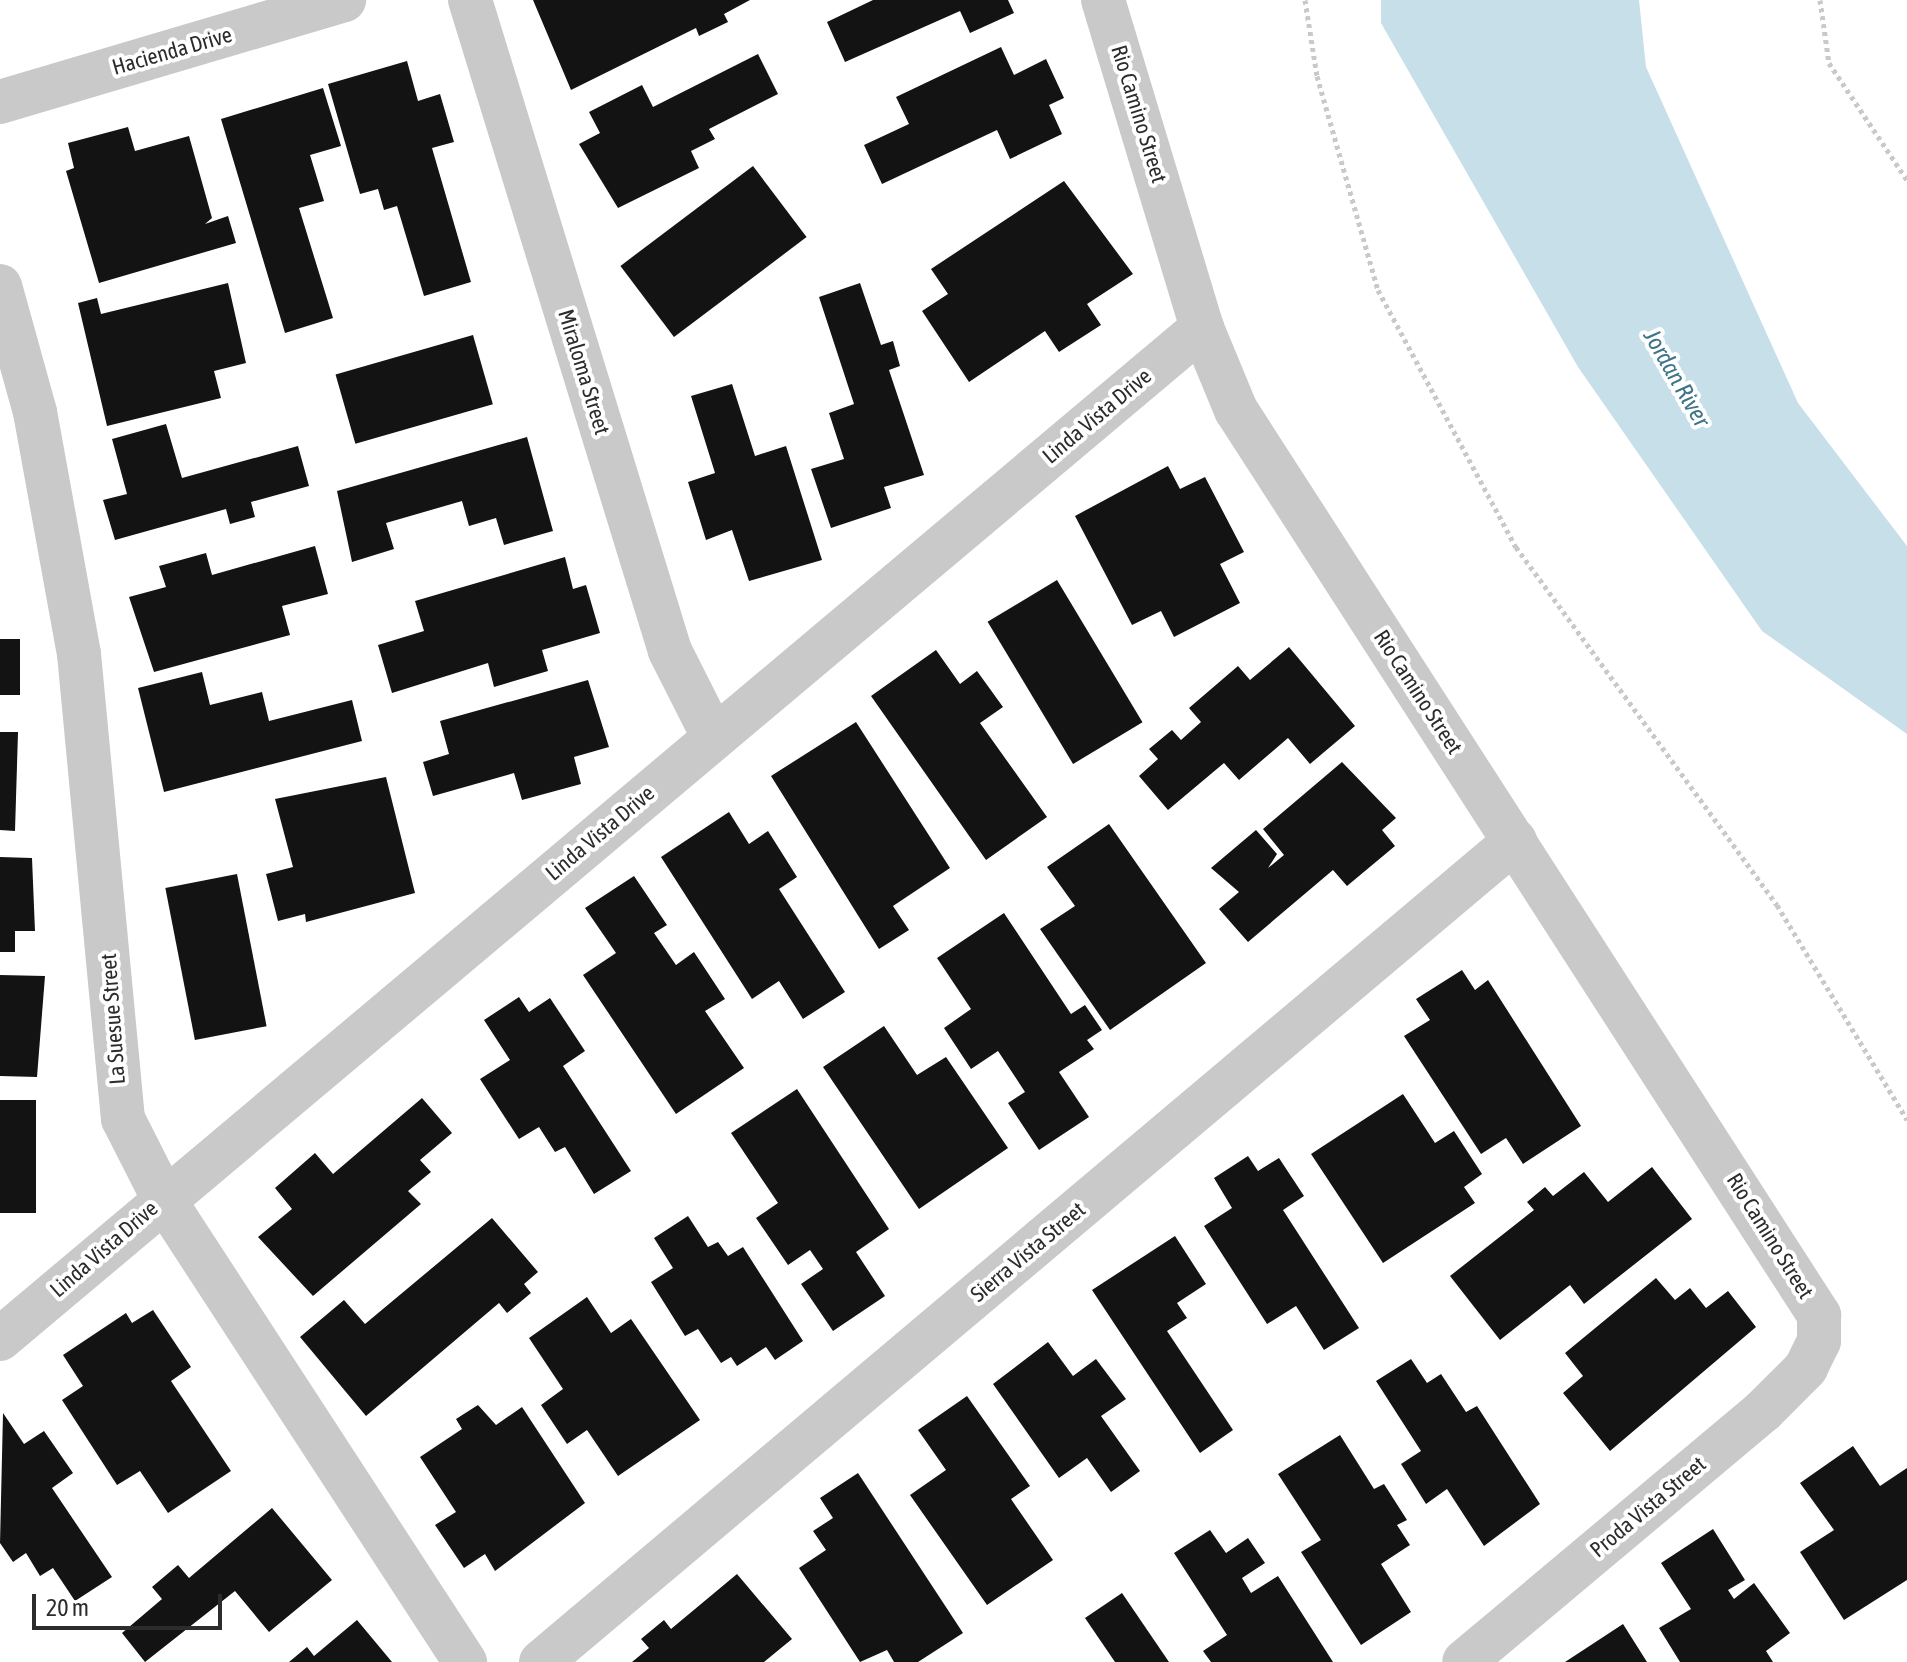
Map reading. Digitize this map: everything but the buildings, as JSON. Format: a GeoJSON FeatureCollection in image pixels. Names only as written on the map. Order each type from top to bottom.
{"type":"FeatureCollection","features":[{"type":"Feature","properties":{"kind":"street","name":"Hacienda Drive"},"geometry":{"type":"LineString","coordinates":[[0,102],[344,0]]}},
{"type":"Feature","properties":{"kind":"street","name":"Miraloma Street"},"geometry":{"type":"LineString","coordinates":[[470,0],[670,651],[714,738]]}},
{"type":"Feature","properties":{"kind":"street","name":"Rio Camino Street"},"geometry":{"type":"LineString","coordinates":[[1103,0],[1202,328],[1236,410],[1797,1273],[1819,1315],[1819,1341]]}},
{"type":"Feature","properties":{"kind":"street","name":"La Suesue Street"},"geometry":{"type":"LineString","coordinates":[[0,286],[35,412],[79,654],[112,1064],[123,1119],[163,1198],[465,1662]]}},
{"type":"Feature","properties":{"kind":"street","name":"Linda Vista Drive"},"geometry":{"type":"LineString","coordinates":[[0,1339],[163,1198],[1202,328]]}},
{"type":"Feature","properties":{"kind":"street","name":"Sierra Vista Street"},"geometry":{"type":"LineString","coordinates":[[541,1662],[1515,841]]}},
{"type":"Feature","properties":{"kind":"street","name":"Proda Vista Street"},"geometry":{"type":"LineString","coordinates":[[1464,1662],[1763,1411],[1806,1368],[1819,1341]]}},
{"type":"Feature","properties":{"kind":"path"},"geometry":{"type":"LineString","coordinates":[[1305,0],[1317,76],[1378,290],[1494,506],[1777,905],[1907,1120]]}},
{"type":"Feature","properties":{"kind":"path"},"geometry":{"type":"LineString","coordinates":[[1820,0],[1829,63],[1907,180]]}},
{"type":"Feature","properties":{"kind":"water","name":"Jordan River"},"geometry":{"type":"Polygon","coordinates":[[[1381,0],[1639,0],[1646,67],[1798,403],[1907,546],[1907,734],[1762,631],[1578,367],[1381,23],[1381,0]]]}}]}
